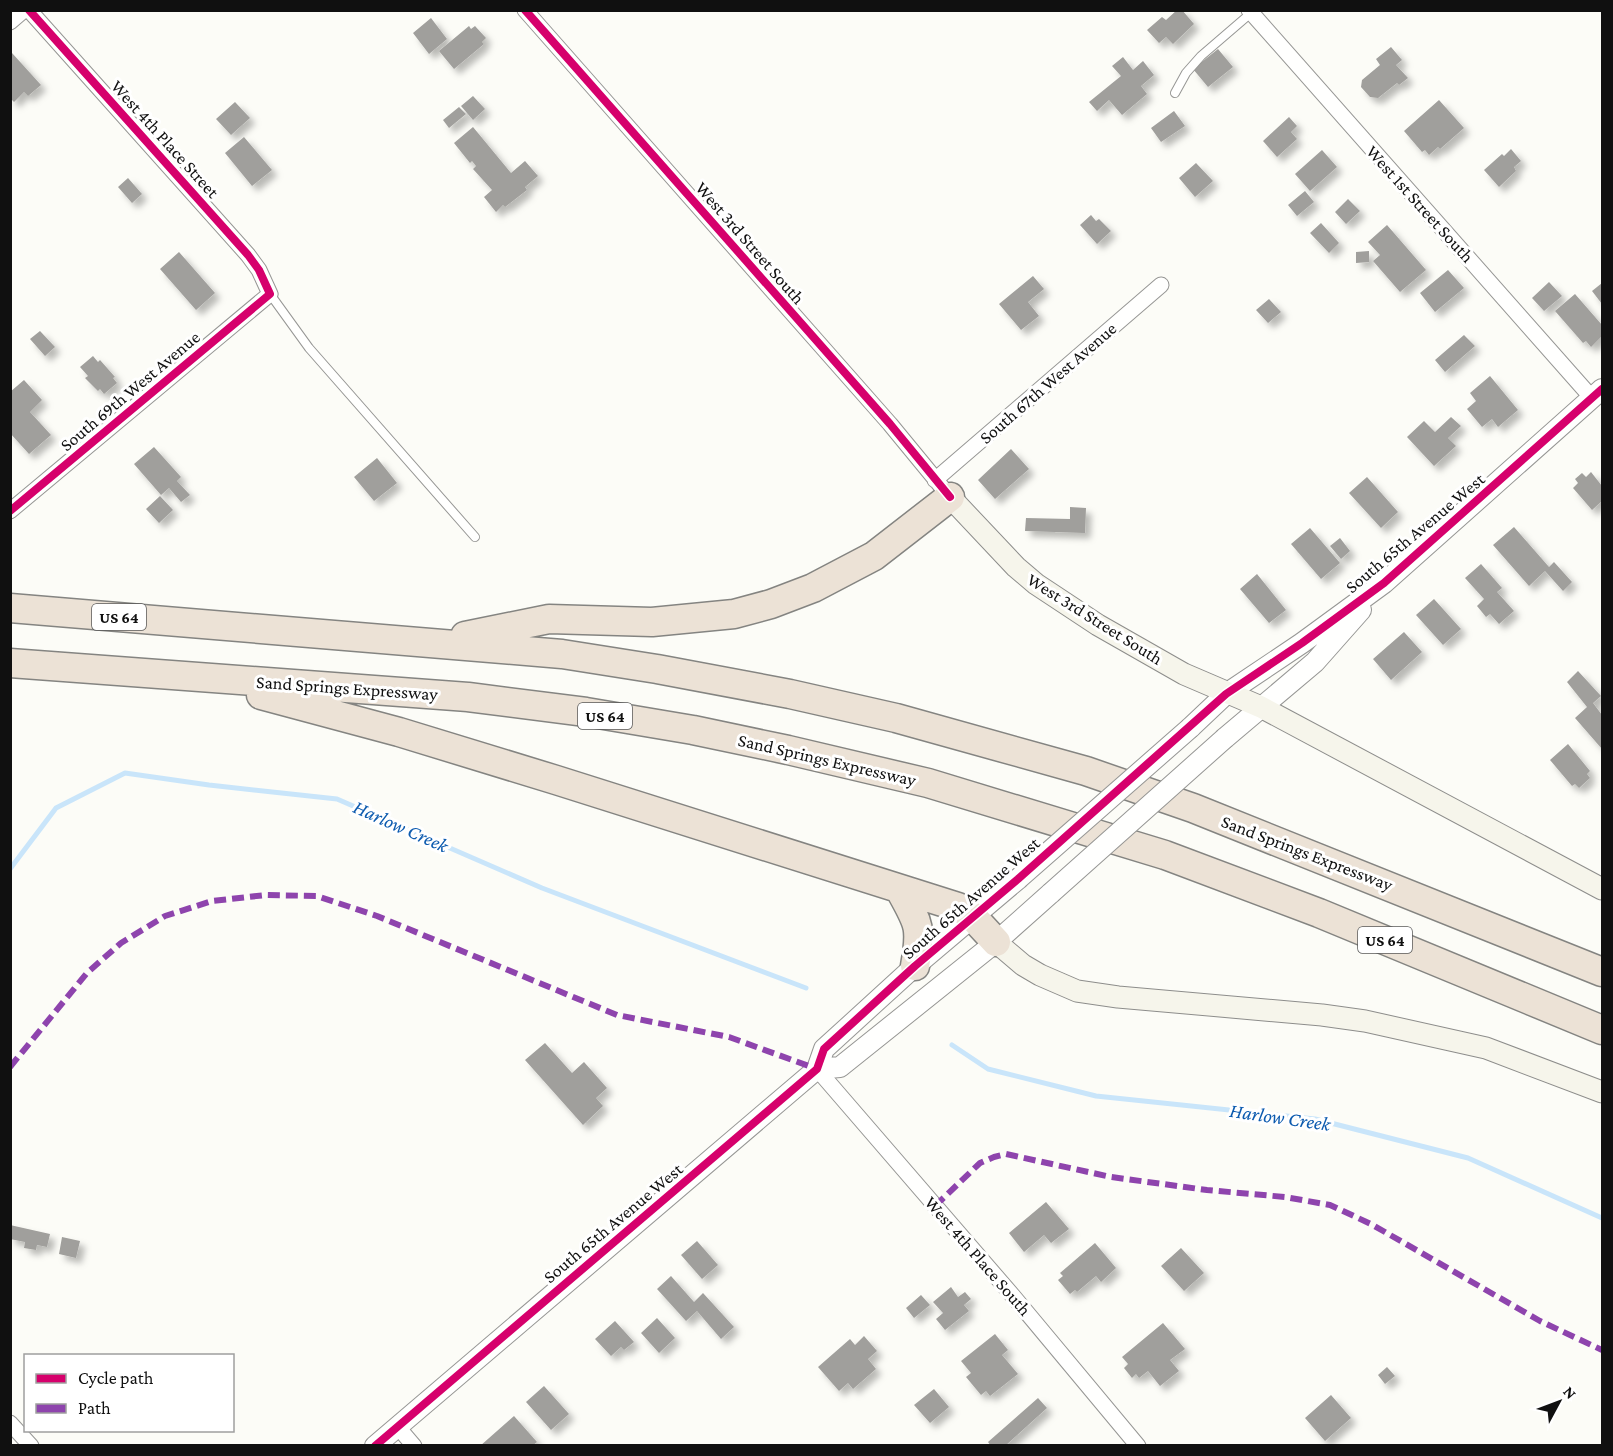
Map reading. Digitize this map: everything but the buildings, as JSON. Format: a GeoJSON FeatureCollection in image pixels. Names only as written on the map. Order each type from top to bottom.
{"type":"FeatureCollection","features":[{"type":"Feature","properties":{"kind":"highway"},"geometry":{"type":"LineString","coordinates":[[435,643],[549,619],[652,622],[734,614],[762,606],[813,588],[850,570],[893,543],[943,488]]}},
{"type":"Feature","properties":{"kind":"highway","name":"Sand Springs Expressway"},"geometry":{"type":"LineString","coordinates":[[10,608],[562,654],[722,681],[896,718],[1076,768],[1193,808],[1602,972]]}},
{"type":"Feature","properties":{"kind":"highway","name":"Sand Springs Expressway"},"geometry":{"type":"LineString","coordinates":[[10,663],[468,697],[586,712],[693,730],[788,750],[928,783],[1165,855],[1319,913],[1602,1030]]}},
{"type":"Feature","properties":{"kind":"highway"},"geometry":{"type":"LineString","coordinates":[[201,678],[399,732],[958,907],[972,916],[996,942]]}},
{"type":"Feature","properties":{"kind":"highway"},"geometry":{"type":"LineString","coordinates":[[900,890],[915,917],[920,937],[915,966]]}},
{"type":"Feature","properties":{"kind":"main road","name":"West 3rd Street South"},"geometry":{"type":"LineString","coordinates":[[943,488],[1016,567],[1036,584],[1098,625],[1184,674],[1226,694],[1261,707],[1602,889]]}},
{"type":"Feature","properties":{"kind":"main road"},"geometry":{"type":"LineString","coordinates":[[996,942],[1023,965],[1077,991],[1365,1021],[1486,1048],[1602,1092]]}},
{"type":"Feature","properties":{"kind":"street"},"geometry":{"type":"LineString","coordinates":[[10,22],[24,10]]}},
{"type":"Feature","properties":{"kind":"street","name":"West 4th Place Street"},"geometry":{"type":"LineString","coordinates":[[29,10],[248,255],[259,270],[270,294]]}},
{"type":"Feature","properties":{"kind":"street","name":"West 3rd Street South"},"geometry":{"type":"LineString","coordinates":[[525,10],[890,424],[943,488]]}},
{"type":"Feature","properties":{"kind":"street","name":"West 1st Street South"},"geometry":{"type":"LineString","coordinates":[[1250,12],[1597,394]]}},
{"type":"Feature","properties":{"kind":"street","name":"South 67th West Avenue"},"geometry":{"type":"LineString","coordinates":[[943,488],[1161,285]]}},
{"type":"Feature","properties":{"kind":"street","name":"South 69th West Avenue"},"geometry":{"type":"LineString","coordinates":[[10,512],[270,294]]}},
{"type":"Feature","properties":{"kind":"street","name":"South 65th Avenue West"},"geometry":{"type":"LineString","coordinates":[[375,1446],[817,1069],[824,1049],[915,966],[1018,879],[1226,694],[1384,583],[1597,394]]}},
{"type":"Feature","properties":{"kind":"street","name":"South 65th Avenue West"},"geometry":{"type":"LineString","coordinates":[[817,1069],[840,1067],[996,942],[1225,738],[1315,662],[1384,583]]}},
{"type":"Feature","properties":{"kind":"street","name":"West 4th Place South"},"geometry":{"type":"LineString","coordinates":[[817,1069],[1006,1287],[1138,1446]]}},
{"type":"Feature","properties":{"kind":"street"},"geometry":{"type":"LineString","coordinates":[[10,1423],[31,1446]]}},
{"type":"Feature","properties":{"kind":"street"},"geometry":{"type":"LineString","coordinates":[[397,1426],[414,1446]]}},
{"type":"Feature","properties":{"kind":"lane"},"geometry":{"type":"LineString","coordinates":[[1175,93],[1185,73],[1250,12]]}},
{"type":"Feature","properties":{"kind":"lane"},"geometry":{"type":"LineString","coordinates":[[270,294],[309,348],[475,537]]}},
{"type":"Feature","properties":{"kind":"waterway","name":"Harlow Creek"},"geometry":{"type":"LineString","coordinates":[[10,869],[56,808],[125,773],[337,799],[542,888],[806,988]]}},
{"type":"Feature","properties":{"kind":"waterway","name":"Harlow Creek"},"geometry":{"type":"LineString","coordinates":[[952,1045],[988,1069],[1096,1096],[1315,1119],[1468,1158],[1602,1218]]}},
{"type":"Feature","properties":{"kind":"marked path"},"geometry":{"type":"LineString","coordinates":[[10,1067],[87,973],[121,943],[165,916],[212,901],[266,895],[317,896],[377,916],[617,1015],[729,1037],[817,1069]]}},
{"type":"Feature","properties":{"kind":"marked path"},"geometry":{"type":"LineString","coordinates":[[935,1206],[980,1163],[1006,1154],[1111,1177],[1207,1190],[1285,1197],[1330,1205],[1371,1224],[1540,1321],[1602,1350]]}},
{"type":"Feature","properties":{"kind":"cycle path"},"geometry":{"type":"LineString","coordinates":[[10,511],[270,294],[259,270],[248,255],[29,10]]}},
{"type":"Feature","properties":{"kind":"cycle path"},"geometry":{"type":"LineString","coordinates":[[525,10],[890,424],[950,497]]}},
{"type":"Feature","properties":{"kind":"cycle path"},"geometry":{"type":"LineString","coordinates":[[375,1446],[817,1069],[824,1049],[915,966],[1018,879],[1226,694],[1302,643],[1384,583],[1602,389]]}}]}
